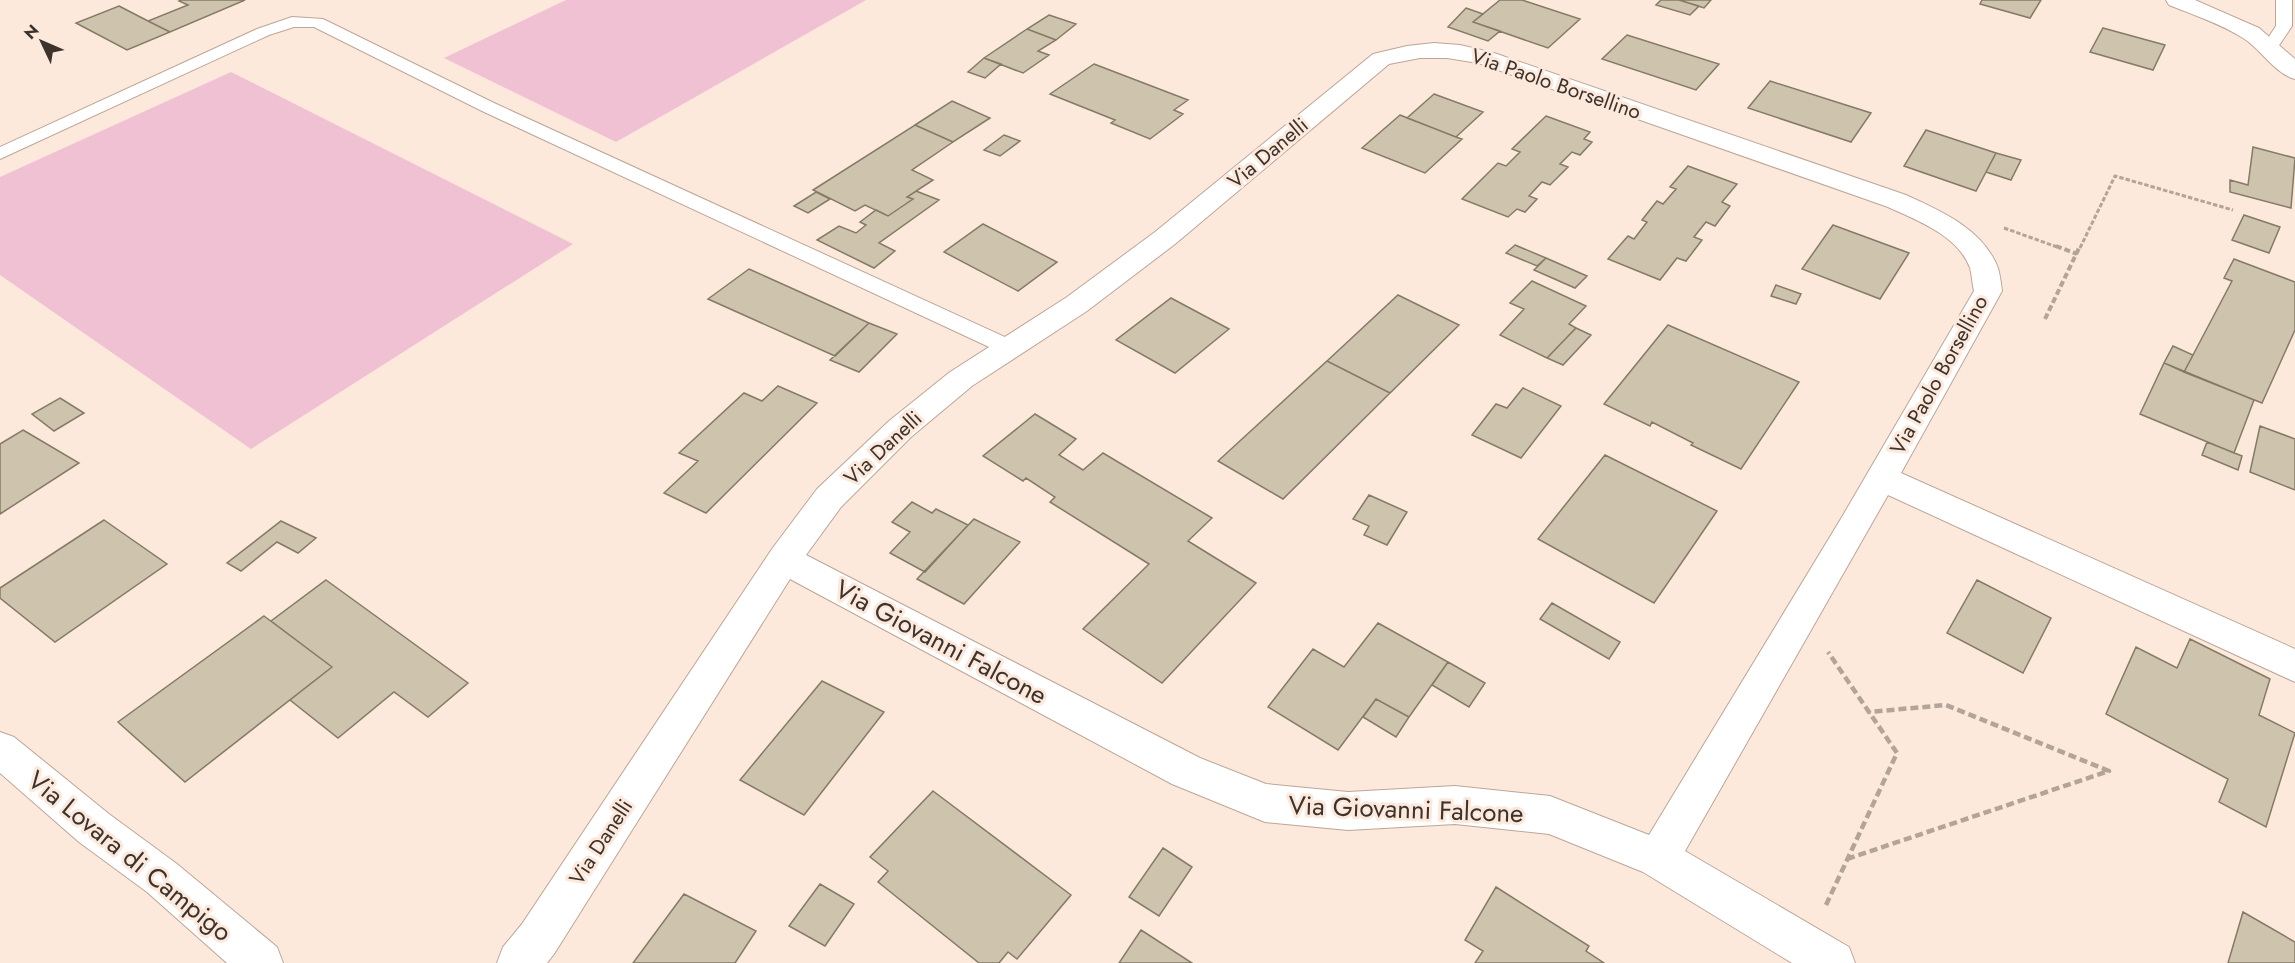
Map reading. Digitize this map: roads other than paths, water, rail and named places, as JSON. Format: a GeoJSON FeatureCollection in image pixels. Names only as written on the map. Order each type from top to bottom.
{"type":"FeatureCollection","features":[{"type":"Feature","properties":{"kind":"street"},"geometry":{"type":"LineString","coordinates":[[2177,0],[2251,33],[2270,47],[2295,72]]}},
{"type":"Feature","properties":{"kind":"street","name":"Via Paolo Borsellino"},"geometry":{"type":"LineString","coordinates":[[1381,59],[1431,50],[1452,50],[1486,58],[1897,201],[1944,223],[1968,243],[1983,265],[1988,291],[1658,858]]}},
{"type":"Feature","properties":{"kind":"street","name":"Via Danelli"},"geometry":{"type":"LineString","coordinates":[[519,963],[538,939],[784,559],[829,498],[900,429],[961,380],[1077,304],[1165,238],[1381,59]]}},
{"type":"Feature","properties":{"kind":"street"},"geometry":{"type":"LineString","coordinates":[[1881,478],[2295,666]]}},
{"type":"Feature","properties":{"kind":"street","name":"Via Giovanni Falcone"},"geometry":{"type":"LineString","coordinates":[[784,559],[1186,771],[1265,803],[1348,811],[1455,805],[1550,815],[1658,858],[1833,963]]}},
{"type":"Feature","properties":{"kind":"street","name":"Via Lovara di Campigo"},"geometry":{"type":"LineString","coordinates":[[0,749],[94,828],[162,878],[261,963]]}},
{"type":"Feature","properties":{"kind":"lane"},"geometry":{"type":"LineString","coordinates":[[2270,47],[2284,26],[2284,0]]}},
{"type":"Feature","properties":{"kind":"lane"},"geometry":{"type":"LineString","coordinates":[[0,154],[263,32],[292,22],[316,21],[488,107],[1010,348]]}}]}
